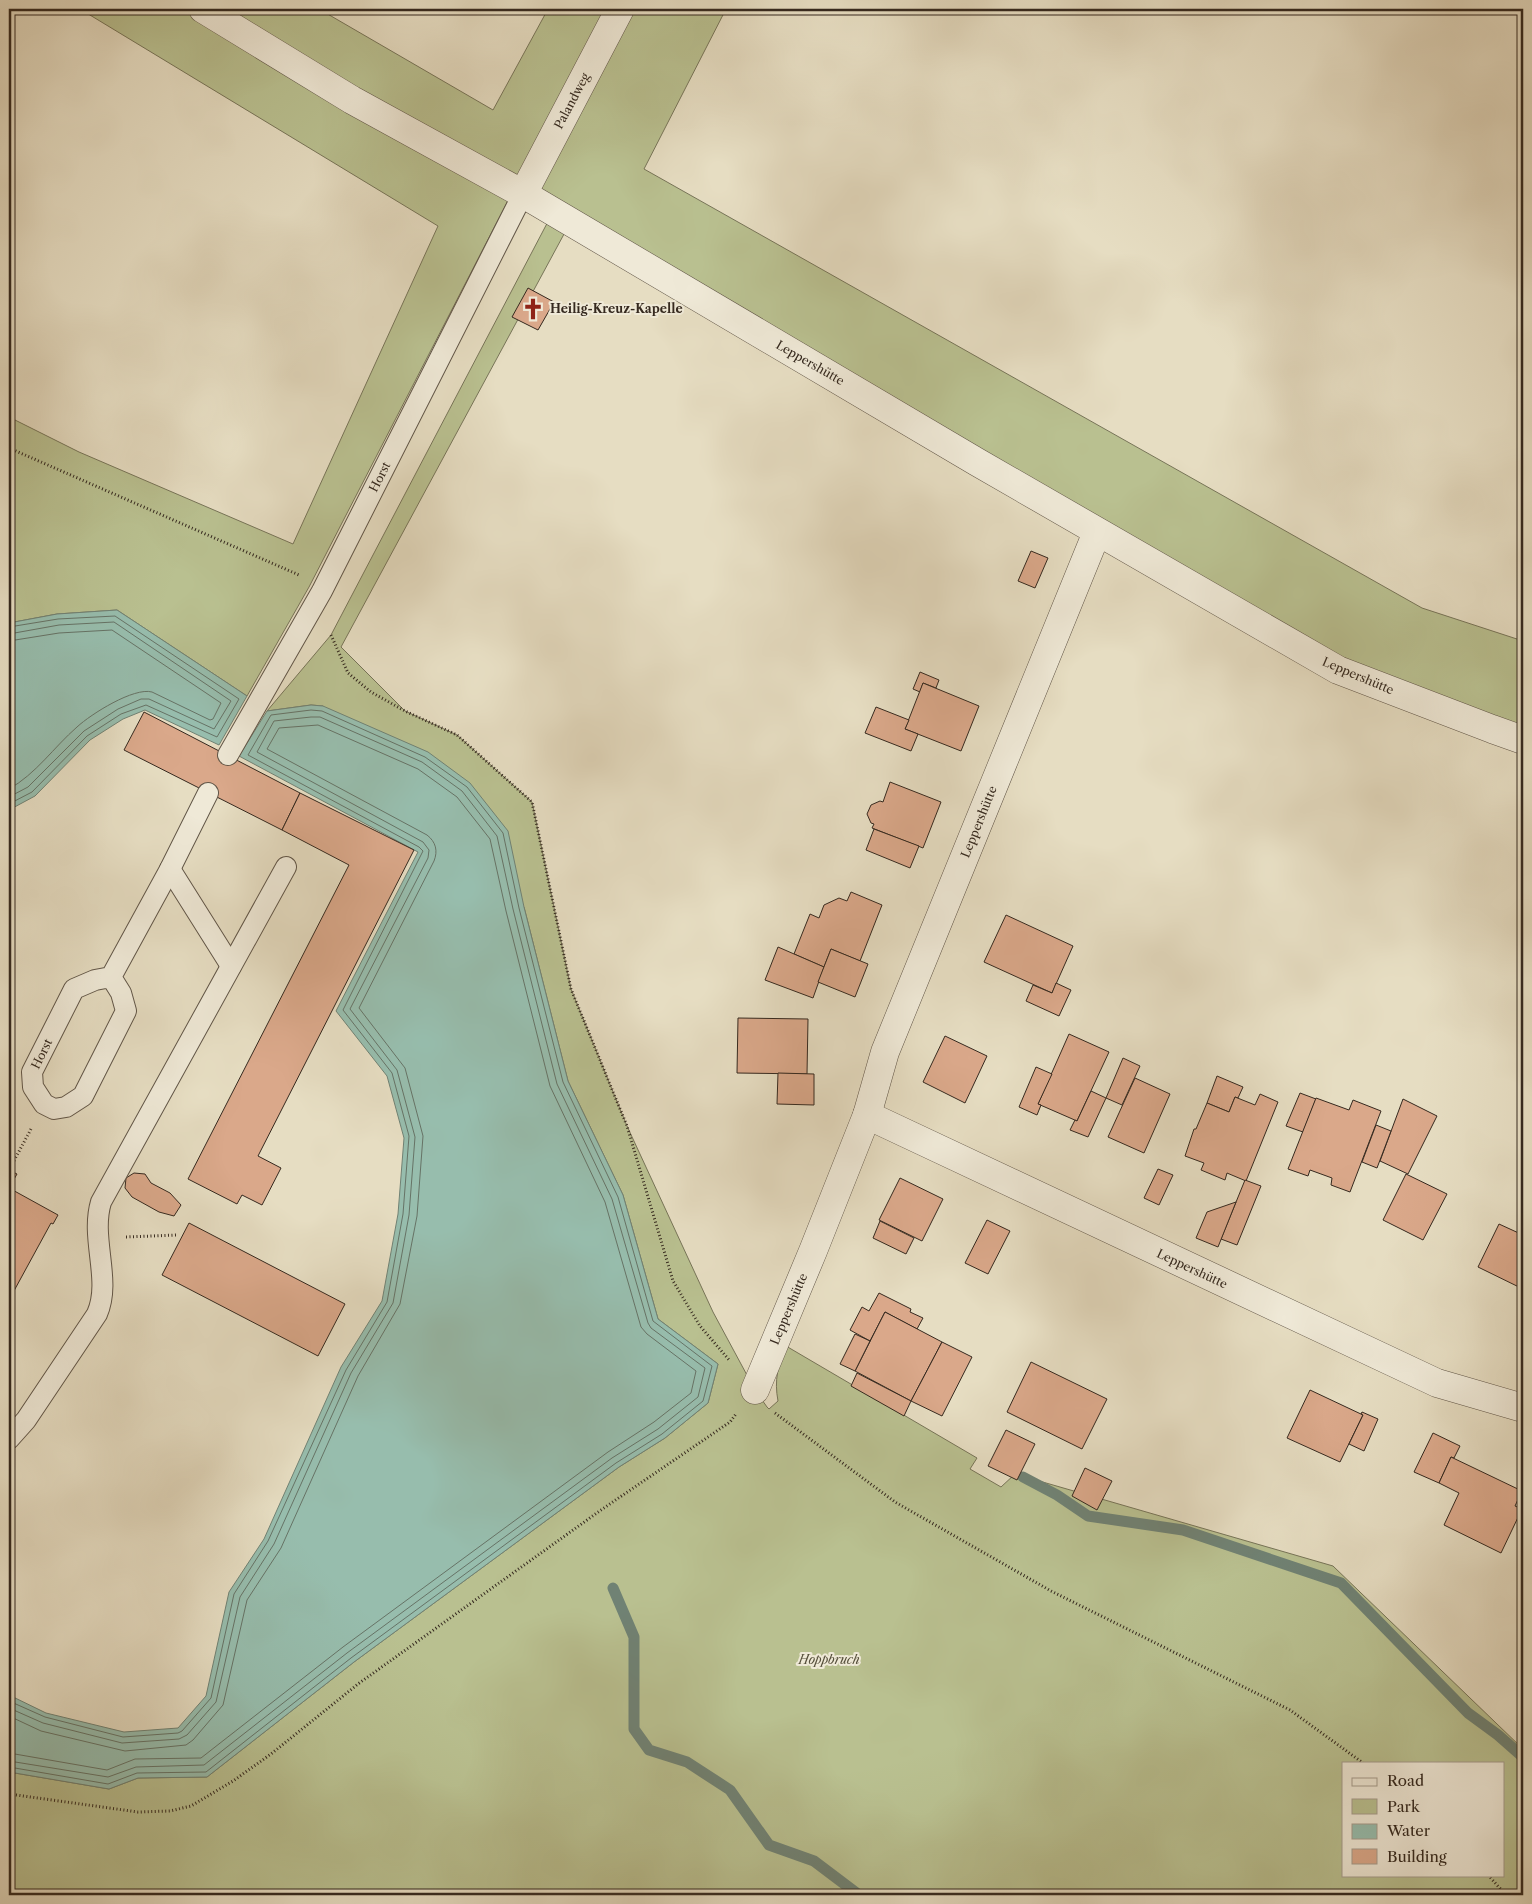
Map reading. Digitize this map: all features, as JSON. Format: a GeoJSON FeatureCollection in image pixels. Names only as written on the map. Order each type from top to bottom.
{"type":"FeatureCollection","features":[{"type":"Feature","properties":{"kind":"street","name":"Leppershütte"},"geometry":{"type":"LineString","coordinates":[[203,9],[352,100],[523,194],[1097,532],[1338,670],[1492,730],[1523,740]]}},
{"type":"Feature","properties":{"kind":"street","name":"Palandweg"},"geometry":{"type":"LineString","coordinates":[[523,194],[620,9]]}},
{"type":"Feature","properties":{"kind":"street","name":"Leppershütte"},"geometry":{"type":"LineString","coordinates":[[755,1390],[814,1250],[867,1116],[885,1052],[1097,532]]}},
{"type":"Feature","properties":{"kind":"street","name":"Leppershütte"},"geometry":{"type":"LineString","coordinates":[[867,1116],[1437,1383],[1523,1408]]}},
{"type":"Feature","properties":{"kind":"lane","name":"Horst"},"geometry":{"type":"LineString","coordinates":[[228,755],[322,591],[523,194]]}},
{"type":"Feature","properties":{"kind":"lane"},"geometry":{"type":"LineString","coordinates":[[111,978],[170,869],[208,793]]}},
{"type":"Feature","properties":{"kind":"lane"},"geometry":{"type":"LineString","coordinates":[[9,1439],[26,1420],[97,1314],[101,1305],[103,1289],[98,1238],[98,1216],[104,1195],[286,867]]}},
{"type":"Feature","properties":{"kind":"lane"},"geometry":{"type":"LineString","coordinates":[[170,869],[231,966]]}},
{"type":"Feature","properties":{"kind":"lane","name":"Horst"},"geometry":{"type":"LineString","coordinates":[[111,978],[121,993],[126,1012],[83,1096],[66,1107],[54,1109],[44,1104],[33,1087],[32,1072],[74,989],[95,980],[111,978]]}},
{"type":"Feature","properties":{"kind":"path"},"geometry":{"type":"LineString","coordinates":[[9,448],[295,572],[322,591],[331,609],[331,635],[348,674],[379,697],[404,711],[457,735],[532,802],[571,989],[627,1126],[674,1281],[700,1326],[755,1390],[767,1407],[896,1502],[1051,1591],[1290,1710],[1362,1762]]}},
{"type":"Feature","properties":{"kind":"path"},"geometry":{"type":"LineString","coordinates":[[9,1170],[29,1134]]}},
{"type":"Feature","properties":{"kind":"path"},"geometry":{"type":"LineString","coordinates":[[98,1238],[176,1235]]}},
{"type":"Feature","properties":{"kind":"path"},"geometry":{"type":"LineString","coordinates":[[9,1794],[138,1812],[170,1811],[191,1806],[233,1781],[271,1754],[358,1684],[601,1510],[730,1422],[755,1390]]}},
{"type":"Feature","properties":{"kind":"path"},"geometry":{"type":"LineString","coordinates":[[1489,1876],[1506,1895]]}},
{"type":"Feature","properties":{"kind":"green space","name":"Hoppbruch"},"geometry":{"type":"Polygon","coordinates":[[[80,9],[319,9],[493,110],[548,9],[726,9],[644,169],[1422,608],[1523,641],[1523,740],[1338,670],[570,223],[341,647],[405,711],[457,735],[532,802],[571,989],[627,1126],[713,1312],[755,1390],[767,1407],[769,1409],[778,1401],[776,1386],[786,1346],[977,1458],[970,1469],[1001,1487],[1015,1474],[1333,1566],[1523,1749],[1523,1895],[9,1895],[9,1772],[109,1789],[138,1778],[207,1777],[354,1662],[619,1467],[665,1438],[708,1403],[718,1364],[658,1319],[623,1195],[568,1081],[524,907],[323,706],[311,705],[267,711],[331,635],[553,212],[514,189],[309,587],[247,696],[117,610],[57,614],[9,623],[9,417],[79,452],[293,544],[438,226],[80,9]]]}},
{"type":"Feature","properties":{"kind":"water"},"geometry":{"type":"Polygon","coordinates":[[[117,610],[247,696],[219,745],[145,710],[123,719],[90,740],[35,796],[9,810],[9,623],[57,614],[117,610]]]}},
{"type":"Feature","properties":{"kind":"water"},"geometry":{"type":"Polygon","coordinates":[[[311,705],[323,706],[428,752],[470,783],[508,831],[524,907],[568,1081],[623,1195],[658,1319],[718,1364],[708,1403],[665,1438],[619,1467],[354,1662],[207,1777],[138,1778],[109,1789],[9,1772],[9,1695],[46,1713],[124,1732],[178,1728],[206,1696],[229,1592],[264,1539],[341,1367],[382,1301],[398,1214],[404,1138],[387,1076],[336,1011],[418,852],[239,756],[267,711],[311,705]]]}},
{"type":"Feature","properties":{"kind":"building","name":"Heilig-Kreuz-Kapelle"},"geometry":{"type":"Polygon","coordinates":[[[528,288],[554,302],[538,330],[512,317],[528,288]]]}},
{"type":"Feature","properties":{"kind":"building"},"geometry":{"type":"Polygon","coordinates":[[[1031,551],[1048,558],[1035,588],[1018,581],[1031,551]]]}},
{"type":"Feature","properties":{"kind":"building"},"geometry":{"type":"Polygon","coordinates":[[[920,672],[939,680],[936,688],[923,683],[920,692],[913,689],[920,672]]]}},
{"type":"Feature","properties":{"kind":"building"},"geometry":{"type":"Polygon","coordinates":[[[923,683],[979,706],[961,751],[905,729],[923,683]]]}},
{"type":"Feature","properties":{"kind":"building"},"geometry":{"type":"Polygon","coordinates":[[[876,707],[909,720],[905,729],[918,734],[911,751],[865,733],[876,707]]]}},
{"type":"Feature","properties":{"kind":"building"},"geometry":{"type":"Polygon","coordinates":[[[144,712],[300,793],[282,830],[124,750],[144,712]]]}},
{"type":"Feature","properties":{"kind":"building"},"geometry":{"type":"Polygon","coordinates":[[[890,782],[941,802],[923,848],[872,828],[874,824],[871,823],[867,814],[871,805],[880,801],[883,802],[890,782]]]}},
{"type":"Feature","properties":{"kind":"building"},"geometry":{"type":"Polygon","coordinates":[[[300,793],[414,850],[258,1156],[281,1168],[262,1205],[242,1195],[237,1204],[188,1179],[349,865],[282,830],[300,793]]]}},
{"type":"Feature","properties":{"kind":"building"},"geometry":{"type":"Polygon","coordinates":[[[874,829],[919,846],[910,868],[866,850],[874,829]]]}},
{"type":"Feature","properties":{"kind":"building"},"geometry":{"type":"Polygon","coordinates":[[[851,892],[882,905],[860,961],[831,949],[824,967],[794,954],[810,914],[819,918],[824,905],[839,898],[847,901],[851,892]]]}},
{"type":"Feature","properties":{"kind":"building"},"geometry":{"type":"Polygon","coordinates":[[[1006,915],[1073,946],[1052,993],[984,962],[1006,915]]]}},
{"type":"Feature","properties":{"kind":"building"},"geometry":{"type":"Polygon","coordinates":[[[778,947],[824,967],[813,998],[765,980],[778,947]]]}},
{"type":"Feature","properties":{"kind":"building"},"geometry":{"type":"Polygon","coordinates":[[[831,949],[868,964],[855,997],[818,982],[831,949]]]}},
{"type":"Feature","properties":{"kind":"building"},"geometry":{"type":"Polygon","coordinates":[[[1056,983],[1071,990],[1059,1016],[1026,1001],[1033,985],[1052,993],[1056,983]]]}},
{"type":"Feature","properties":{"kind":"building"},"geometry":{"type":"Polygon","coordinates":[[[738,1018],[808,1019],[807,1074],[737,1073],[738,1018]]]}},
{"type":"Feature","properties":{"kind":"building"},"geometry":{"type":"Polygon","coordinates":[[[1069,1034],[1109,1052],[1077,1121],[1038,1104],[1069,1034]]]}},
{"type":"Feature","properties":{"kind":"building"},"geometry":{"type":"Polygon","coordinates":[[[945,1036],[987,1056],[965,1103],[923,1082],[945,1036]]]}},
{"type":"Feature","properties":{"kind":"building"},"geometry":{"type":"Polygon","coordinates":[[[1123,1058],[1140,1066],[1122,1105],[1106,1098],[1123,1058]]]}},
{"type":"Feature","properties":{"kind":"building"},"geometry":{"type":"Polygon","coordinates":[[[1036,1067],[1052,1074],[1038,1104],[1041,1105],[1037,1115],[1019,1107],[1036,1067]]]}},
{"type":"Feature","properties":{"kind":"building"},"geometry":{"type":"Polygon","coordinates":[[[778,1073],[814,1074],[814,1105],[777,1104],[778,1073]]]}},
{"type":"Feature","properties":{"kind":"building"},"geometry":{"type":"Polygon","coordinates":[[[1217,1076],[1243,1087],[1238,1098],[1235,1097],[1229,1112],[1207,1103],[1217,1076]]]}},
{"type":"Feature","properties":{"kind":"building"},"geometry":{"type":"Polygon","coordinates":[[[1135,1078],[1170,1094],[1144,1153],[1108,1137],[1135,1078]]]}},
{"type":"Feature","properties":{"kind":"building"},"geometry":{"type":"Polygon","coordinates":[[[1091,1091],[1106,1098],[1088,1137],[1070,1130],[1075,1120],[1077,1121],[1091,1091]]]}},
{"type":"Feature","properties":{"kind":"building"},"geometry":{"type":"Polygon","coordinates":[[[1300,1093],[1316,1099],[1303,1132],[1286,1126],[1300,1093]]]}},
{"type":"Feature","properties":{"kind":"building"},"geometry":{"type":"Polygon","coordinates":[[[1260,1094],[1278,1102],[1246,1181],[1227,1173],[1225,1180],[1201,1170],[1204,1163],[1185,1156],[1194,1129],[1196,1129],[1207,1103],[1229,1112],[1235,1097],[1255,1105],[1260,1094]]]}},
{"type":"Feature","properties":{"kind":"building"},"geometry":{"type":"Polygon","coordinates":[[[1316,1098],[1349,1110],[1353,1100],[1381,1111],[1350,1192],[1331,1185],[1332,1178],[1310,1170],[1308,1176],[1288,1169],[1316,1098]]]}},
{"type":"Feature","properties":{"kind":"building"},"geometry":{"type":"Polygon","coordinates":[[[1403,1099],[1437,1116],[1408,1174],[1380,1161],[1403,1099]]]}},
{"type":"Feature","properties":{"kind":"building"},"geometry":{"type":"Polygon","coordinates":[[[1376,1125],[1391,1131],[1377,1168],[1362,1162],[1376,1125]]]}},
{"type":"Feature","properties":{"kind":"building"},"geometry":{"type":"Polygon","coordinates":[[[1158,1169],[1173,1175],[1159,1205],[1144,1198],[1158,1169]]]}},
{"type":"Feature","properties":{"kind":"building"},"geometry":{"type":"Polygon","coordinates":[[[9,1170],[17,1174],[9,1188],[9,1170]]]}},
{"type":"Feature","properties":{"kind":"building"},"geometry":{"type":"Polygon","coordinates":[[[134,1173],[145,1174],[151,1183],[170,1193],[181,1205],[174,1216],[159,1212],[132,1197],[125,1188],[126,1178],[134,1173]]]}},
{"type":"Feature","properties":{"kind":"building"},"geometry":{"type":"Polygon","coordinates":[[[1406,1174],[1447,1194],[1423,1240],[1383,1220],[1406,1174]]]}},
{"type":"Feature","properties":{"kind":"building"},"geometry":{"type":"Polygon","coordinates":[[[900,1178],[943,1199],[922,1241],[879,1220],[900,1178]]]}},
{"type":"Feature","properties":{"kind":"building"},"geometry":{"type":"Polygon","coordinates":[[[1245,1180],[1261,1186],[1237,1245],[1221,1239],[1245,1180]]]}},
{"type":"Feature","properties":{"kind":"building"},"geometry":{"type":"Polygon","coordinates":[[[9,1188],[58,1215],[53,1224],[51,1223],[9,1300],[9,1188]]]}},
{"type":"Feature","properties":{"kind":"building"},"geometry":{"type":"Polygon","coordinates":[[[1236,1202],[1218,1247],[1196,1238],[1207,1212],[1236,1202]]]}},
{"type":"Feature","properties":{"kind":"building"},"geometry":{"type":"Polygon","coordinates":[[[987,1220],[1010,1231],[988,1274],[965,1263],[987,1220]]]}},
{"type":"Feature","properties":{"kind":"building"},"geometry":{"type":"Polygon","coordinates":[[[880,1221],[914,1238],[906,1254],[873,1238],[880,1221]]]}},
{"type":"Feature","properties":{"kind":"building"},"geometry":{"type":"Polygon","coordinates":[[[189,1223],[345,1304],[318,1356],[162,1275],[189,1223]]]}},
{"type":"Feature","properties":{"kind":"building"},"geometry":{"type":"Polygon","coordinates":[[[1499,1224],[1523,1235],[1523,1289],[1478,1267],[1499,1224]]]}},
{"type":"Feature","properties":{"kind":"building"},"geometry":{"type":"Polygon","coordinates":[[[879,1293],[911,1309],[910,1312],[923,1318],[917,1329],[885,1312],[870,1341],[850,1330],[862,1307],[869,1311],[879,1293]]]}},
{"type":"Feature","properties":{"kind":"building"},"geometry":{"type":"Polygon","coordinates":[[[885,1312],[942,1342],[911,1401],[855,1371],[885,1312]]]}},
{"type":"Feature","properties":{"kind":"building"},"geometry":{"type":"Polygon","coordinates":[[[855,1334],[870,1341],[855,1371],[840,1364],[855,1334]]]}},
{"type":"Feature","properties":{"kind":"building"},"geometry":{"type":"Polygon","coordinates":[[[942,1342],[972,1357],[942,1416],[911,1401],[942,1342]]]}},
{"type":"Feature","properties":{"kind":"building"},"geometry":{"type":"Polygon","coordinates":[[[1031,1362],[1107,1399],[1082,1449],[1007,1412],[1031,1362]]]}},
{"type":"Feature","properties":{"kind":"building"},"geometry":{"type":"Polygon","coordinates":[[[857,1373],[911,1401],[904,1416],[851,1386],[857,1373]]]}},
{"type":"Feature","properties":{"kind":"building"},"geometry":{"type":"Polygon","coordinates":[[[1310,1390],[1363,1415],[1340,1462],[1287,1438],[1310,1390]]]}},
{"type":"Feature","properties":{"kind":"building"},"geometry":{"type":"Polygon","coordinates":[[[1362,1412],[1378,1419],[1364,1451],[1349,1444],[1363,1415],[1361,1414],[1362,1412]]]}},
{"type":"Feature","properties":{"kind":"building"},"geometry":{"type":"Polygon","coordinates":[[[1006,1430],[1035,1444],[1017,1480],[988,1466],[1006,1430]]]}},
{"type":"Feature","properties":{"kind":"building"},"geometry":{"type":"Polygon","coordinates":[[[1433,1433],[1460,1446],[1454,1458],[1451,1457],[1439,1483],[1414,1472],[1433,1433]]]}},
{"type":"Feature","properties":{"kind":"building"},"geometry":{"type":"Polygon","coordinates":[[[1451,1457],[1522,1491],[1515,1506],[1522,1509],[1501,1553],[1444,1525],[1459,1493],[1439,1483],[1451,1457]]]}},
{"type":"Feature","properties":{"kind":"building"},"geometry":{"type":"Polygon","coordinates":[[[1085,1468],[1112,1481],[1097,1510],[1072,1496],[1085,1468]]]}},
{"type":"Feature","properties":{"kind":"waterway"},"geometry":{"type":"LineString","coordinates":[[1023,1477],[1057,1495],[1088,1516],[1183,1530],[1341,1583],[1468,1713],[1498,1735],[1523,1757]]}},
{"type":"Feature","properties":{"kind":"waterway"},"geometry":{"type":"LineString","coordinates":[[613,1588],[634,1637],[634,1729],[649,1750],[687,1762],[730,1790],[769,1845],[814,1861],[859,1895]]}},
{"type":"Feature","properties":{"kind":"place","name":"Heilig-Kreuz-Kapelle"},"geometry":{"type":"Point","coordinates":[533,309]}}]}
